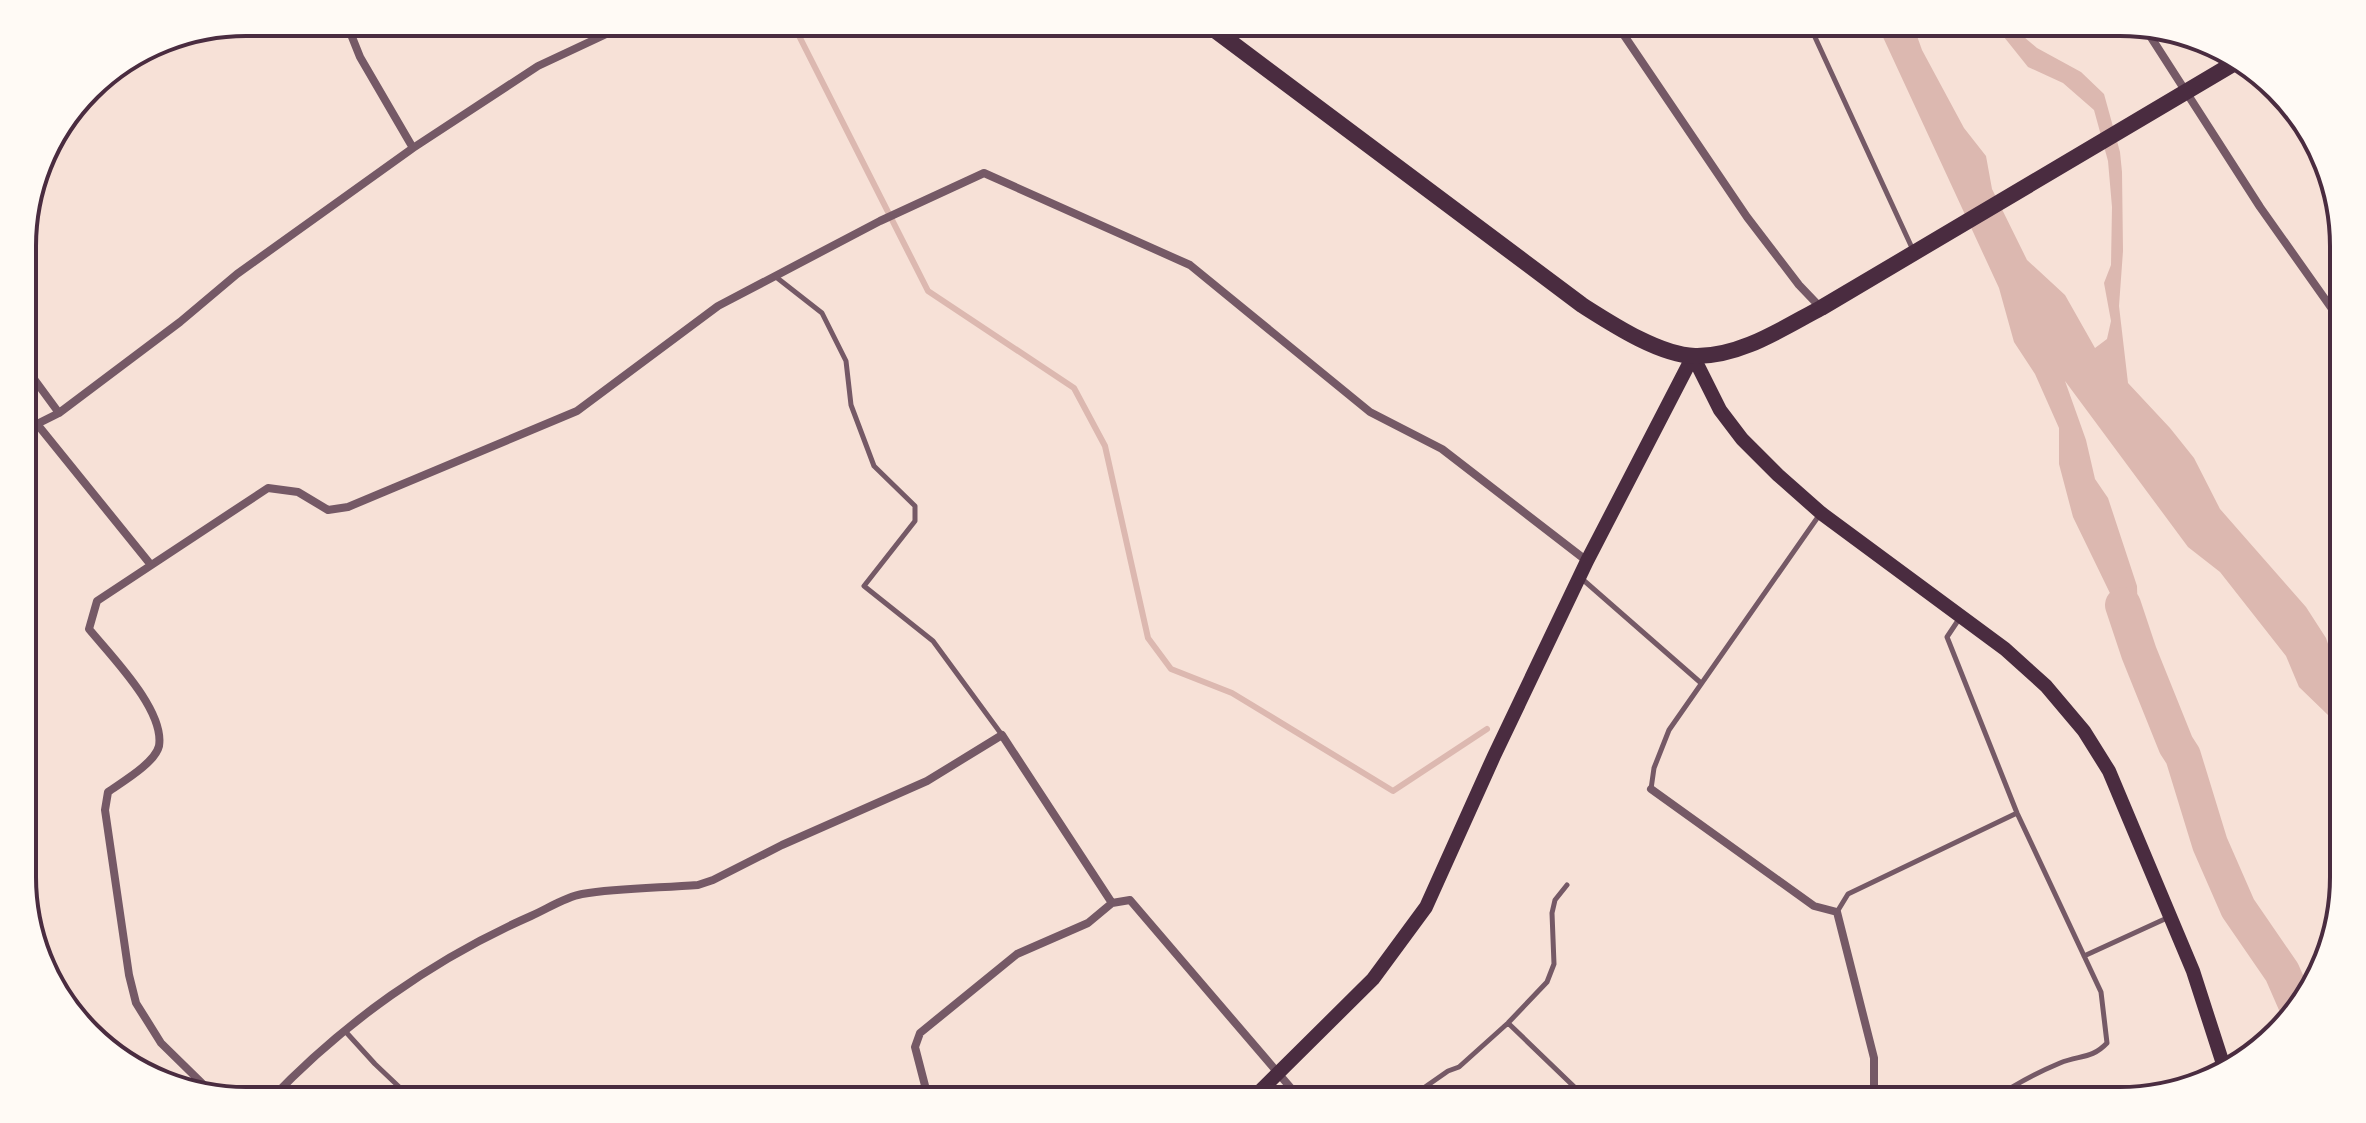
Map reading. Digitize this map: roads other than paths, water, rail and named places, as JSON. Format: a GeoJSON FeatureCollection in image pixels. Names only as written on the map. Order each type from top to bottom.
{"type":"FeatureCollection","features":[{"type":"Feature","properties":{"kind":"highway"},"geometry":{"type":"LineString","coordinates":[[1223,36],[1582,305],[1657,347],[1693,356],[1723,353],[1748,344],[1821,308],[2229,66]]}},
{"type":"Feature","properties":{"kind":"main road"},"geometry":{"type":"LineString","coordinates":[[1693,356],[1720,410],[1742,439],[1778,475],[1821,513],[2005,649],[2046,686],[2084,731],[2109,771],[2170,916],[2193,971],[2222,1060]]}},
{"type":"Feature","properties":{"kind":"main road"},"geometry":{"type":"LineString","coordinates":[[1264,1087],[1373,979],[1426,907],[1587,561],[1693,356]]}},
{"type":"Feature","properties":{"kind":"street"},"geometry":{"type":"LineString","coordinates":[[352,36],[360,57],[413,148]]}},
{"type":"Feature","properties":{"kind":"street"},"geometry":{"type":"LineString","coordinates":[[151,565],[37,424],[59,413],[180,322],[237,274],[413,148],[538,66],[602,36]]}},
{"type":"Feature","properties":{"kind":"street"},"geometry":{"type":"LineString","coordinates":[[1624,36],[1747,217],[1799,285],[1821,308]]}},
{"type":"Feature","properties":{"kind":"street"},"geometry":{"type":"LineString","coordinates":[[2150,38],[2178,97],[2330,306]]}},
{"type":"Feature","properties":{"kind":"street"},"geometry":{"type":"LineString","coordinates":[[201,1082],[161,1043],[136,1003],[129,975],[105,810],[108,792],[150,761],[159,747],[156,720],[140,691],[89,629],[97,601],[268,488],[298,492],[328,510],[348,507],[577,411],[718,306],[880,221],[984,173],[1190,265],[1370,412],[1442,449],[1587,561]]}},
{"type":"Feature","properties":{"kind":"street"},"geometry":{"type":"LineString","coordinates":[[36,382],[59,413]]}},
{"type":"Feature","properties":{"kind":"street"},"geometry":{"type":"LineString","coordinates":[[282,1087],[345,1031],[439,962],[490,933],[579,895],[698,885],[713,880],[796,838],[927,781],[1002,735],[1112,903]]}},
{"type":"Feature","properties":{"kind":"street"},"geometry":{"type":"LineString","coordinates":[[1651,789],[1814,906],[1837,912],[1874,1058],[1874,1087]]}},
{"type":"Feature","properties":{"kind":"street"},"geometry":{"type":"LineString","coordinates":[[925,1087],[915,1047],[920,1033],[1017,954],[1088,923],[1112,903],[1130,900],[1290,1087]]}},
{"type":"Feature","properties":{"kind":"lane"},"geometry":{"type":"LineString","coordinates":[[1814,36],[1915,254]]}},
{"type":"Feature","properties":{"kind":"lane"},"geometry":{"type":"LineString","coordinates":[[776,276],[822,313],[846,361],[851,405],[874,466],[915,506],[915,521],[864,586],[933,641],[1002,735]]}},
{"type":"Feature","properties":{"kind":"lane"},"geometry":{"type":"LineString","coordinates":[[1651,789],[1654,768],[1669,730],[1821,513]]}},
{"type":"Feature","properties":{"kind":"lane"},"geometry":{"type":"LineString","coordinates":[[1580,577],[1701,683]]}},
{"type":"Feature","properties":{"kind":"lane"},"geometry":{"type":"LineString","coordinates":[[1961,616],[1947,637],[2017,813],[2101,992],[2107,1043],[2098,1053],[2062,1062],[2012,1087]]}},
{"type":"Feature","properties":{"kind":"lane"},"geometry":{"type":"LineString","coordinates":[[1837,912],[1848,894],[2017,813]]}},
{"type":"Feature","properties":{"kind":"lane"},"geometry":{"type":"LineString","coordinates":[[1425,1087],[1459,1067],[1547,982],[1554,964],[1552,913],[1555,900],[1567,885]]}},
{"type":"Feature","properties":{"kind":"lane"},"geometry":{"type":"LineString","coordinates":[[2084,956],[2170,916]]}},
{"type":"Feature","properties":{"kind":"lane"},"geometry":{"type":"LineString","coordinates":[[1508,1023],[1574,1087]]}},
{"type":"Feature","properties":{"kind":"lane"},"geometry":{"type":"LineString","coordinates":[[345,1031],[399,1087]]}},
{"type":"Feature","properties":{"kind":"waterway"},"geometry":{"type":"LineString","coordinates":[[799,36],[928,291],[1074,388],[1105,446],[1148,638],[1171,669],[1232,693],[1393,791],[1487,729]]}},
{"type":"Feature","properties":{"kind":"waterway"},"geometry":{"type":"LineString","coordinates":[[2123,605],[2139,653],[2183,756],[2210,844],[2238,908],[2282,972],[2293,996]]}}]}
